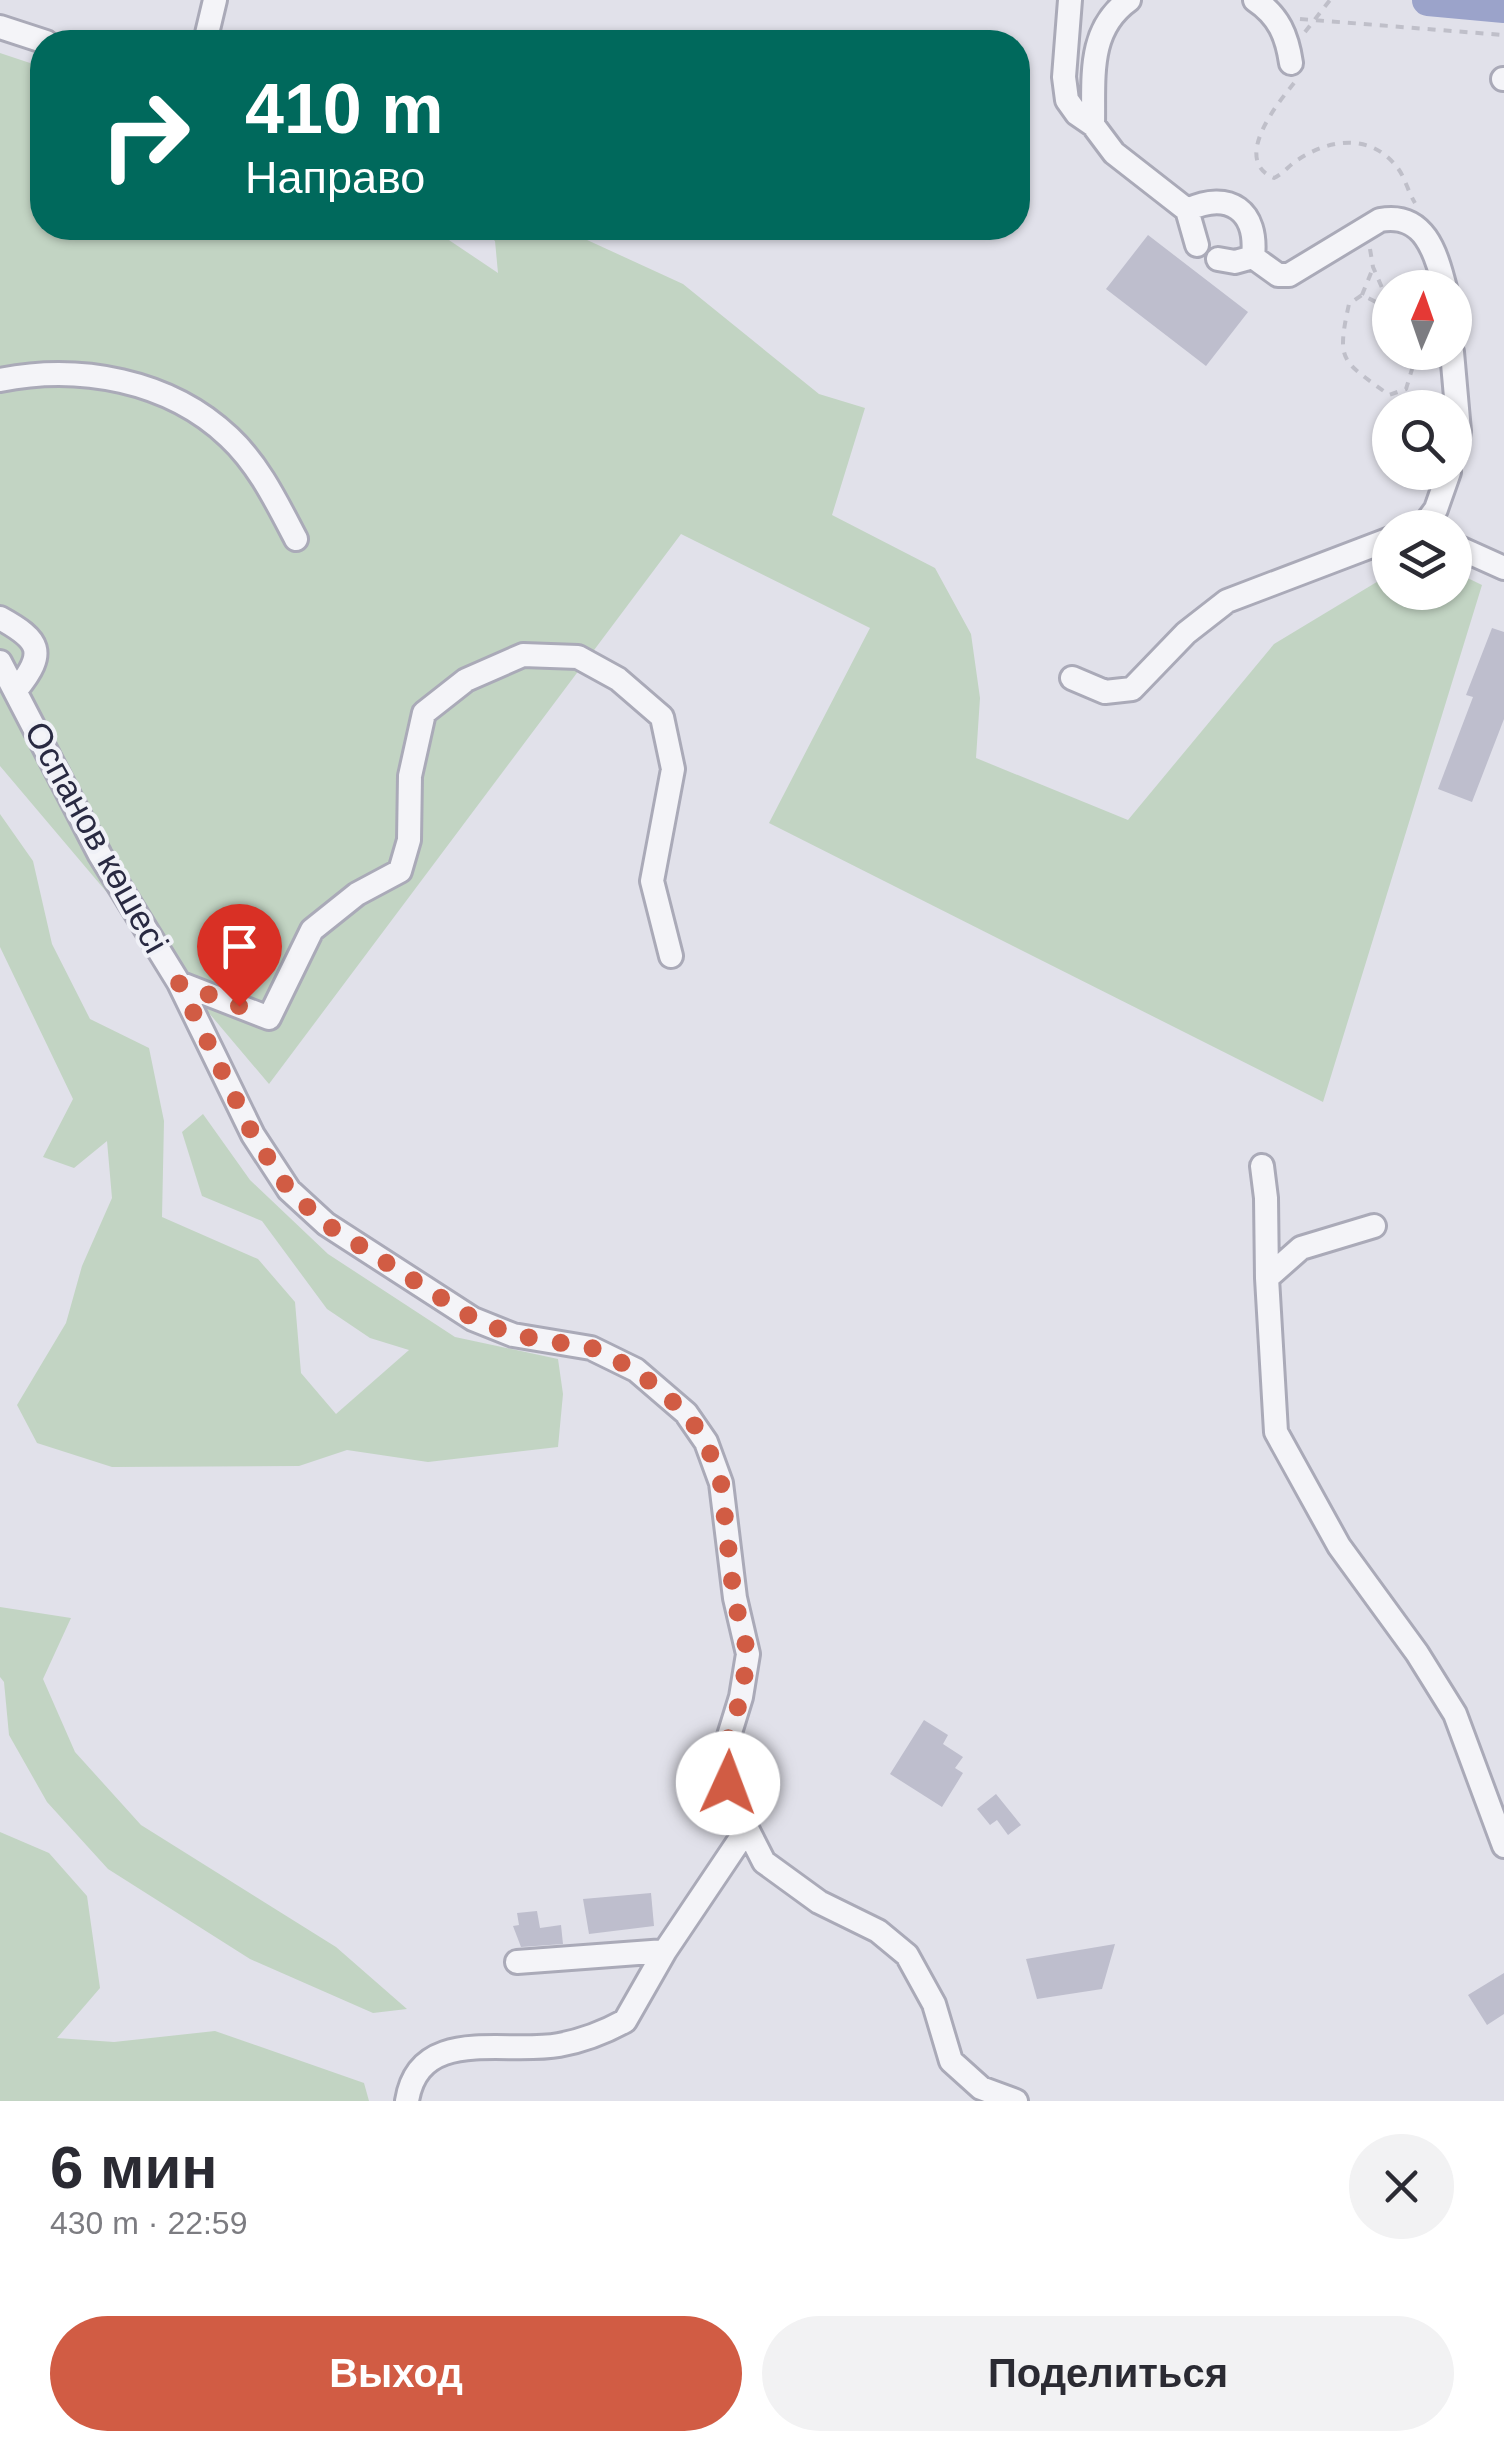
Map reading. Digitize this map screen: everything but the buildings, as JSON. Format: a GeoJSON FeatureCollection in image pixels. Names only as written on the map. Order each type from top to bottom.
{"type":"FeatureCollection","features":[{"type":"Feature","properties":{"kind":"street"},"geometry":{"type":"LineString","coordinates":[[207,30],[215,0]]}},
{"type":"Feature","properties":{"kind":"street"},"geometry":{"type":"LineString","coordinates":[[1070,0],[1064,76],[1067,100],[1077,114],[1093,124],[1114,153],[1187,210],[1197,245]]}},
{"type":"Feature","properties":{"kind":"street"},"geometry":{"type":"LineString","coordinates":[[1093,124],[1096,42],[1104,23],[1129,0]]}},
{"type":"Feature","properties":{"kind":"street"},"geometry":{"type":"LineString","coordinates":[[1255,0],[1268,9],[1282,28],[1295,70]]}},
{"type":"Feature","properties":{"kind":"street"},"geometry":{"type":"LineString","coordinates":[[0,27],[30,37]]}},
{"type":"Feature","properties":{"kind":"street"},"geometry":{"type":"LineString","coordinates":[[1187,210],[1220,201],[1238,207],[1251,220],[1255,238],[1253,257]]}},
{"type":"Feature","properties":{"kind":"street"},"geometry":{"type":"LineString","coordinates":[[1218,259],[1235,262],[1253,257],[1278,274],[1289,275],[1367,228],[1394,217],[1412,222],[1431,245],[1439,270]]}},
{"type":"Feature","properties":{"kind":"street"},"geometry":{"type":"LineString","coordinates":[[0,380],[96,376],[156,391],[228,436],[252,463],[296,539]]}},
{"type":"Feature","properties":{"kind":"street"},"geometry":{"type":"LineString","coordinates":[[1072,678],[1105,692],[1132,688],[1206,614],[1227,601],[1372,546]]}},
{"type":"Feature","properties":{"kind":"street"},"geometry":{"type":"LineString","coordinates":[[1472,554],[1504,568]]}},
{"type":"Feature","properties":{"kind":"street"},"geometry":{"type":"LineString","coordinates":[[0,618],[32,640],[38,650],[37,660],[16,689]]}},
{"type":"Feature","properties":{"kind":"street"},"geometry":{"type":"LineString","coordinates":[[179,983],[269,1018],[312,930],[357,894],[400,871],[409,840],[410,776],[424,713],[466,680],[523,655],[578,657],[618,679],[662,717],[672,769],[652,882],[670,956]]}},
{"type":"Feature","properties":{"kind":"street","name":"Оспанов көшесі"},"geometry":{"type":"LineString","coordinates":[[0,662],[100,855],[179,983],[253,1135],[289,1190],[326,1224],[474,1319],[514,1335],[592,1348],[636,1370],[686,1413],[706,1442],[721,1483],[734,1598],[748,1654],[741,1697],[728,1739],[728,1783],[747,1829],[764,1862],[819,1902],[878,1931],[907,1955],[934,2004],[951,2061],[981,2088],[1016,2101]]}},
{"type":"Feature","properties":{"kind":"street"},"geometry":{"type":"LineString","coordinates":[[1262,1166],[1276,1432],[1339,1546],[1454,1714],[1504,1846]]}},
{"type":"Feature","properties":{"kind":"street"},"geometry":{"type":"LineString","coordinates":[[1267,1278],[1301,1248],[1374,1226]]}},
{"type":"Feature","properties":{"kind":"street"},"geometry":{"type":"LineString","coordinates":[[407,2101],[410,2084],[420,2068],[449,2049],[557,2045],[625,2021],[665,1951],[747,1829]]}},
{"type":"Feature","properties":{"kind":"street"},"geometry":{"type":"LineString","coordinates":[[518,1962],[665,1951]]}},
{"type":"Feature","properties":{"kind":"path"},"geometry":{"type":"LineString","coordinates":[[1303,36],[1330,0]]}},
{"type":"Feature","properties":{"kind":"path"},"geometry":{"type":"LineString","coordinates":[[1326,23],[1504,35]]}},
{"type":"Feature","properties":{"kind":"path"},"geometry":{"type":"LineString","coordinates":[[1295,70],[1264,120],[1259,146],[1264,174],[1274,178],[1298,159],[1343,141],[1365,142],[1398,168],[1416,206]]}},
{"type":"Feature","properties":{"kind":"path"},"geometry":{"type":"LineString","coordinates":[[1367,228],[1375,270]]}},
{"type":"Feature","properties":{"kind":"path"},"geometry":{"type":"LineString","coordinates":[[1374,267],[1362,295],[1349,304],[1340,344],[1350,366],[1389,394],[1406,389],[1412,370]]}},
{"type":"Feature","properties":{"kind":"path"},"geometry":{"type":"LineString","coordinates":[[1362,295],[1372,299]]}},
{"type":"Feature","properties":{"kind":"green space"},"geometry":{"type":"Polygon","coordinates":[[[0,53],[30,63],[30,240],[449,240],[498,273],[494,240],[587,240],[683,284],[819,394],[865,408],[832,515],[935,568],[971,634],[980,698],[976,758],[1128,820],[1274,644],[1372,585],[1372,610],[1472,610],[1472,580],[1482,585],[1323,1102],[769,823],[870,628],[681,534],[269,1084],[0,766],[0,53]]]}},
{"type":"Feature","properties":{"kind":"green space"},"geometry":{"type":"Polygon","coordinates":[[[0,814],[33,861],[52,944],[90,1019],[149,1048],[164,1121],[162,1217],[258,1259],[295,1302],[301,1373],[336,1414],[409,1350],[370,1338],[327,1309],[262,1221],[202,1196],[182,1132],[203,1114],[250,1180],[328,1254],[455,1337],[558,1359],[563,1394],[558,1447],[428,1462],[347,1450],[299,1466],[112,1467],[37,1443],[17,1405],[66,1323],[82,1266],[112,1198],[107,1141],[74,1168],[43,1157],[73,1099],[0,947],[0,814]]]}},
{"type":"Feature","properties":{"kind":"green space"},"geometry":{"type":"Polygon","coordinates":[[[0,1607],[71,1618],[43,1679],[75,1752],[141,1825],[336,1947],[407,2009],[373,2013],[250,1959],[108,1869],[47,1802],[9,1735],[4,1682],[0,1677],[0,1607]]]}},
{"type":"Feature","properties":{"kind":"green space"},"geometry":{"type":"Polygon","coordinates":[[[0,1832],[49,1853],[87,1896],[100,1988],[57,2038],[114,2042],[215,2031],[364,2083],[369,2101],[0,2101],[0,1832]]]}},
{"type":"Feature","properties":{"kind":"waterway"},"geometry":{"type":"LineString","coordinates":[[1428,0],[1504,7]]}},
{"type":"Feature","properties":{"kind":"route"},"geometry":{"type":"LineString","coordinates":[[239,1006],[179,983],[253,1135],[289,1190],[326,1224],[474,1319],[514,1335],[592,1348],[636,1370],[686,1413],[706,1442],[721,1483],[729,1525],[734,1598],[748,1654],[741,1697],[728,1739],[728,1783]]}}]}
